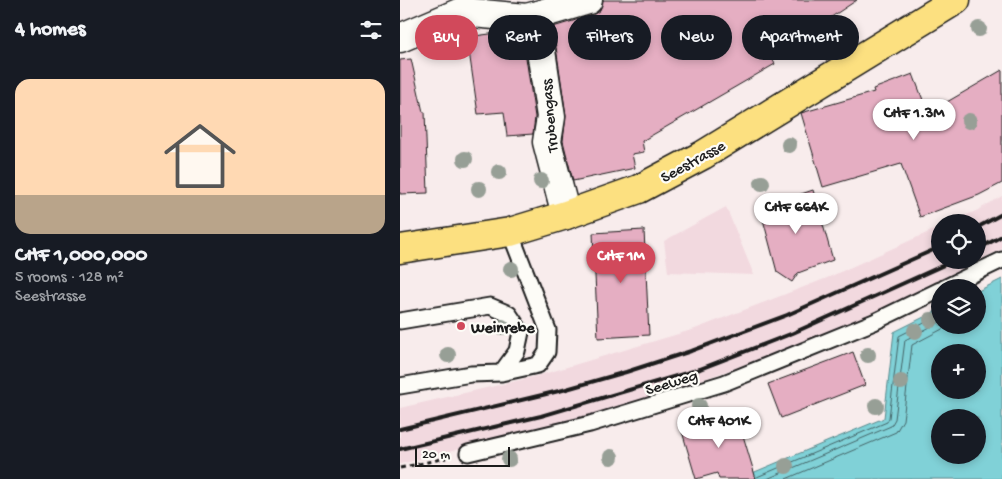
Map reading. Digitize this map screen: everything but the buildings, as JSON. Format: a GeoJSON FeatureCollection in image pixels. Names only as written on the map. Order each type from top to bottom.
{"type":"FeatureCollection","features":[{"type":"Feature","properties":{"kind":"main road","name":"Seestrasse"},"geometry":{"type":"LineString","coordinates":[[400,249],[510,232],[566,216],[639,189],[703,155],[956,0]]}},
{"type":"Feature","properties":{"kind":"street"},"geometry":{"type":"LineString","coordinates":[[537,15],[588,0]]}},
{"type":"Feature","properties":{"kind":"street"},"geometry":{"type":"LineString","coordinates":[[400,38],[461,12],[501,8],[519,15]]}},
{"type":"Feature","properties":{"kind":"street","name":"Trubengass"},"geometry":{"type":"LineString","coordinates":[[542,60],[551,117],[547,142],[566,216]]}},
{"type":"Feature","properties":{"kind":"lane"},"geometry":{"type":"LineString","coordinates":[[400,386],[471,374],[501,373],[538,365],[547,352],[548,330],[510,232]]}},
{"type":"Feature","properties":{"kind":"lane"},"geometry":{"type":"LineString","coordinates":[[963,279],[1002,260]]}},
{"type":"Feature","properties":{"kind":"lane","name":"Seeweg"},"geometry":{"type":"LineString","coordinates":[[468,453],[590,424],[724,383],[874,322],[931,294]]}},
{"type":"Feature","properties":{"kind":"lane"},"geometry":{"type":"LineString","coordinates":[[400,321],[490,306],[509,314],[521,332],[517,352],[501,373]]}},
{"type":"Feature","properties":{"kind":"path"},"geometry":{"type":"LineString","coordinates":[[400,468],[468,453]]}},
{"type":"Feature","properties":{"kind":"shaded area"},"geometry":{"type":"Polygon","coordinates":[[[1002,196],[1002,249],[986,257],[986,214],[969,214],[1002,196]]]}},
{"type":"Feature","properties":{"kind":"shaded area"},"geometry":{"type":"Polygon","coordinates":[[[726,207],[754,275],[668,272],[664,241],[726,207]]]}},
{"type":"Feature","properties":{"kind":"shaded area"},"geometry":{"type":"Polygon","coordinates":[[[931,231],[931,269],[961,269],[941,279],[931,279],[931,284],[844,327],[750,363],[646,399],[570,422],[400,464],[400,408],[537,376],[695,329],[827,278],[931,231]]]}},
{"type":"Feature","properties":{"kind":"water"},"geometry":{"type":"Polygon","coordinates":[[[1002,279],[1002,479],[738,479],[884,418],[894,332],[931,314],[931,334],[986,334],[986,287],[1002,279]]]}},
{"type":"Feature","properties":{"kind":"railway"},"geometry":{"type":"LineString","coordinates":[[986,223],[1002,214]]}},
{"type":"Feature","properties":{"kind":"railway"},"geometry":{"type":"LineString","coordinates":[[986,245],[1002,236]]}},
{"type":"Feature","properties":{"kind":"railway"},"geometry":{"type":"LineString","coordinates":[[400,429],[563,390],[691,351],[787,315],[931,251]]}},
{"type":"Feature","properties":{"kind":"railway"},"geometry":{"type":"LineString","coordinates":[[400,449],[541,416],[700,369],[793,333],[935,269]]}},
{"type":"Feature","properties":{"kind":"place","name":"Weinrebe"},"geometry":{"type":"Point","coordinates":[461,326]}}]}
